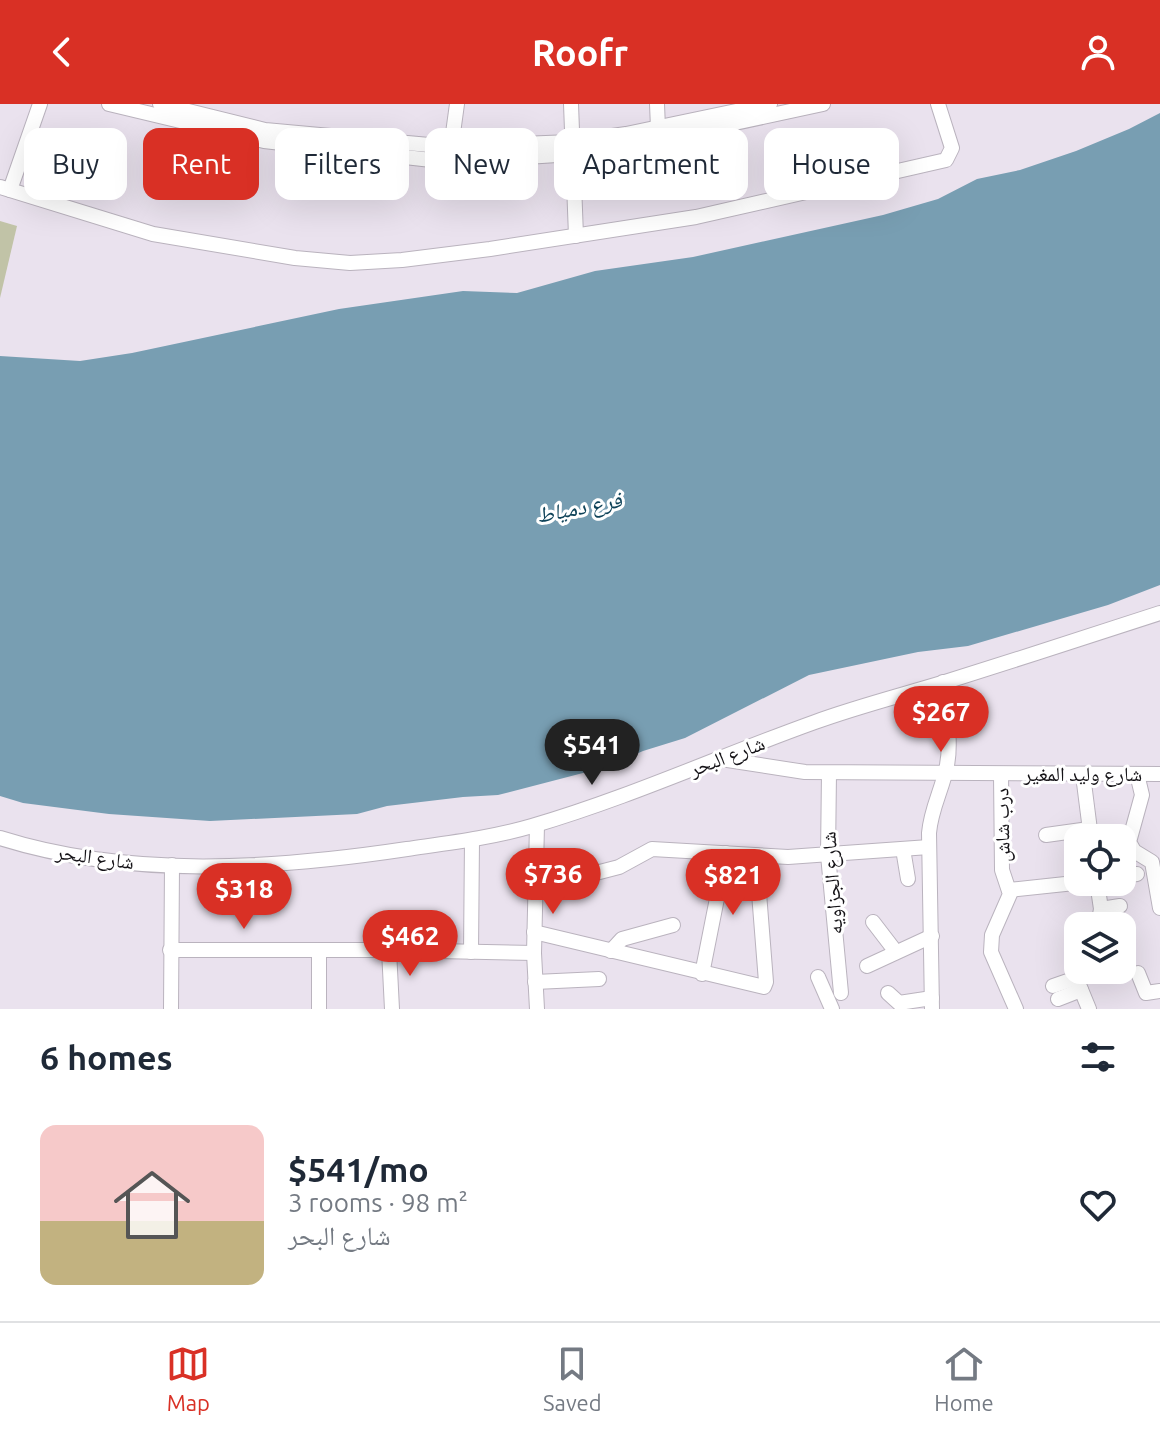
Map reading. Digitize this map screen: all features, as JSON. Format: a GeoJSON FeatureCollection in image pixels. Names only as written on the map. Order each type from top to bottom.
{"type":"FeatureCollection","features":[{"type":"Feature","properties":{"kind":"street"},"geometry":{"type":"LineString","coordinates":[[40,104],[5,189],[153,234],[337,262],[402,260],[576,236],[739,208],[946,160],[952,148],[938,104]]}},
{"type":"Feature","properties":{"kind":"street"},"geometry":{"type":"LineString","coordinates":[[109,104],[265,136],[425,152]]}},
{"type":"Feature","properties":{"kind":"street"},"geometry":{"type":"LineString","coordinates":[[160,104],[265,136]]}},
{"type":"Feature","properties":{"kind":"street"},"geometry":{"type":"LineString","coordinates":[[454,128],[457,104]]}},
{"type":"Feature","properties":{"kind":"street"},"geometry":{"type":"LineString","coordinates":[[571,104],[571,128]]}},
{"type":"Feature","properties":{"kind":"street"},"geometry":{"type":"LineString","coordinates":[[657,104],[658,128],[770,104]]}},
{"type":"Feature","properties":{"kind":"street"},"geometry":{"type":"LineString","coordinates":[[691,128],[823,104]]}},
{"type":"Feature","properties":{"kind":"street"},"geometry":{"type":"LineString","coordinates":[[574,200],[576,236]]}},
{"type":"Feature","properties":{"kind":"street","name":"شارع البحر"},"geometry":{"type":"LineString","coordinates":[[0,838],[86,857],[172,865],[289,863],[357,857],[472,840],[537,825],[596,806],[816,722],[1160,613]]}},
{"type":"Feature","properties":{"kind":"street"},"geometry":{"type":"LineString","coordinates":[[888,993],[897,1003],[932,1004],[929,847],[931,818],[945,774],[949,749],[943,682]]}},
{"type":"Feature","properties":{"kind":"street","name":"شارع وليد المغير"},"geometry":{"type":"LineString","coordinates":[[719,759],[761,767],[829,773],[1160,774]]}},
{"type":"Feature","properties":{"kind":"street","name":"شارع الجزاويه"},"geometry":{"type":"LineString","coordinates":[[829,773],[828,855],[841,993]]}},
{"type":"Feature","properties":{"kind":"street"},"geometry":{"type":"LineString","coordinates":[[1137,774],[1142,795],[1129,842],[1134,851],[1152,862],[1160,908]]}},
{"type":"Feature","properties":{"kind":"street","name":"درب شاش"},"geometry":{"type":"LineString","coordinates":[[1001,775],[1002,870],[1009,890],[991,943],[994,961],[1016,1009]]}},
{"type":"Feature","properties":{"kind":"street"},"geometry":{"type":"LineString","coordinates":[[1083,775],[1089,824]]}},
{"type":"Feature","properties":{"kind":"street"},"geometry":{"type":"LineString","coordinates":[[537,825],[534,932],[537,1009]]}},
{"type":"Feature","properties":{"kind":"street"},"geometry":{"type":"LineString","coordinates":[[1046,835],[1064,834]]}},
{"type":"Feature","properties":{"kind":"street"},"geometry":{"type":"LineString","coordinates":[[471,952],[472,840]]}},
{"type":"Feature","properties":{"kind":"street"},"geometry":{"type":"LineString","coordinates":[[535,879],[592,874],[619,867],[652,849],[756,855],[828,855],[929,847]]}},
{"type":"Feature","properties":{"kind":"street"},"geometry":{"type":"LineString","coordinates":[[903,849],[908,879]]}},
{"type":"Feature","properties":{"kind":"street"},"geometry":{"type":"LineString","coordinates":[[702,974],[726,853]]}},
{"type":"Feature","properties":{"kind":"street"},"geometry":{"type":"LineString","coordinates":[[534,932],[762,987],[766,985],[765,948],[756,855]]}},
{"type":"Feature","properties":{"kind":"street"},"geometry":{"type":"LineString","coordinates":[[171,1009],[172,865]]}},
{"type":"Feature","properties":{"kind":"street"},"geometry":{"type":"LineString","coordinates":[[1009,890],[1064,884]]}},
{"type":"Feature","properties":{"kind":"street"},"geometry":{"type":"LineString","coordinates":[[1099,896],[1100,912]]}},
{"type":"Feature","properties":{"kind":"street"},"geometry":{"type":"LineString","coordinates":[[1101,909],[1120,906]]}},
{"type":"Feature","properties":{"kind":"street"},"geometry":{"type":"LineString","coordinates":[[873,922],[896,952]]}},
{"type":"Feature","properties":{"kind":"street"},"geometry":{"type":"LineString","coordinates":[[611,951],[622,939],[673,925]]}},
{"type":"Feature","properties":{"kind":"street"},"geometry":{"type":"LineString","coordinates":[[867,966],[932,936]]}},
{"type":"Feature","properties":{"kind":"street"},"geometry":{"type":"LineString","coordinates":[[170,950],[534,953]]}},
{"type":"Feature","properties":{"kind":"street"},"geometry":{"type":"LineString","coordinates":[[319,950],[319,1009]]}},
{"type":"Feature","properties":{"kind":"street"},"geometry":{"type":"LineString","coordinates":[[389,950],[392,1009]]}},
{"type":"Feature","properties":{"kind":"street"},"geometry":{"type":"LineString","coordinates":[[1138,973],[1146,993],[1160,991]]}},
{"type":"Feature","properties":{"kind":"street"},"geometry":{"type":"LineString","coordinates":[[818,977],[832,1009]]}},
{"type":"Feature","properties":{"kind":"street"},"geometry":{"type":"LineString","coordinates":[[535,982],[599,979]]}},
{"type":"Feature","properties":{"kind":"street"},"geometry":{"type":"LineString","coordinates":[[1056,993],[1069,984]]}},
{"type":"Feature","properties":{"kind":"street"},"geometry":{"type":"LineString","coordinates":[[1080,984],[1089,1009]]}},
{"type":"Feature","properties":{"kind":"green space"},"geometry":{"type":"Polygon","coordinates":[[[0,221],[17,226],[0,298],[0,221]]]}},
{"type":"Feature","properties":{"kind":"water","name":"فرع دمياط"},"geometry":{"type":"Polygon","coordinates":[[[1160,113],[1160,585],[1108,605],[968,646],[918,652],[809,675],[685,738],[606,767],[498,795],[387,806],[357,814],[210,821],[109,814],[23,803],[0,796],[0,356],[80,361],[339,309],[463,291],[517,293],[595,271],[693,257],[883,215],[938,199],[977,179],[1020,170],[1076,151],[1160,113]]]}}]}
